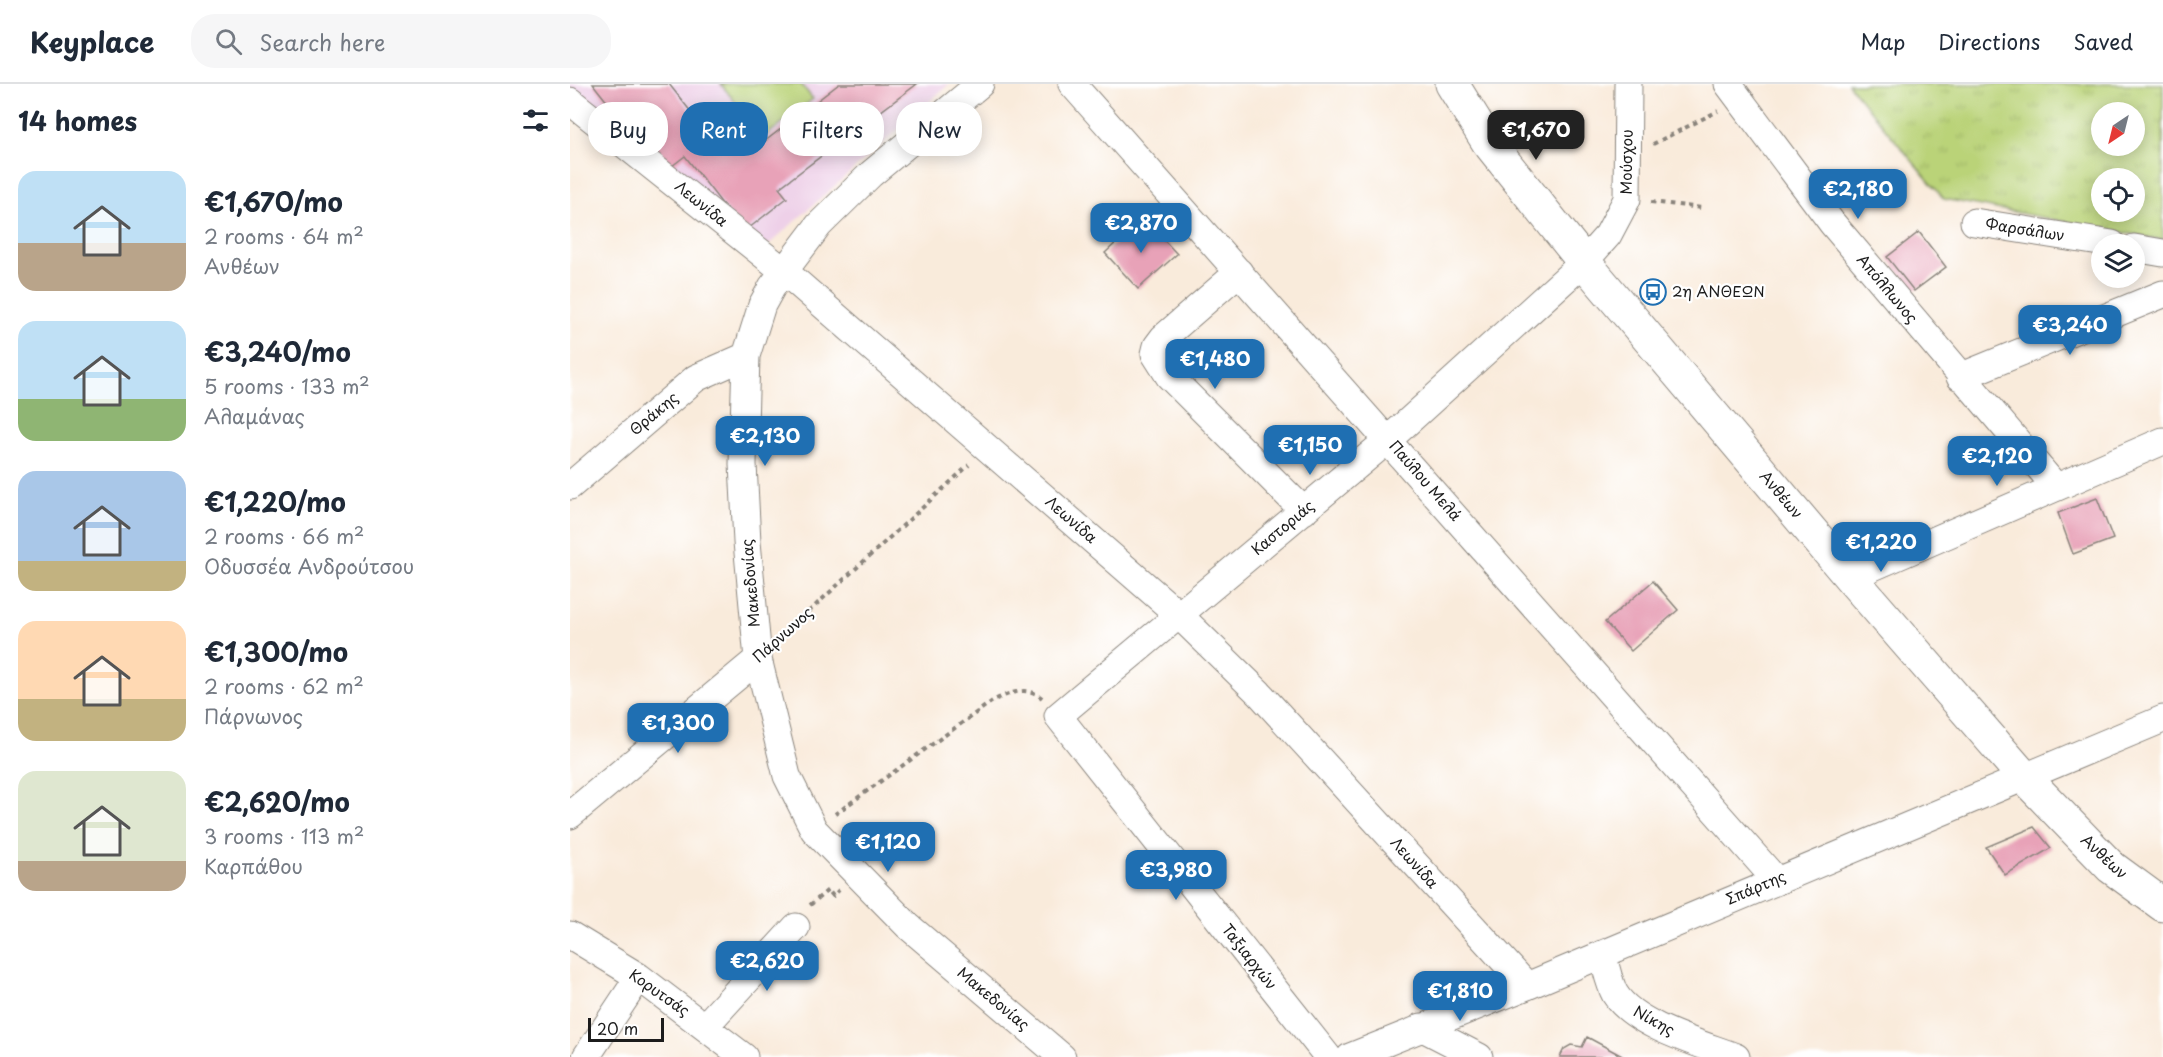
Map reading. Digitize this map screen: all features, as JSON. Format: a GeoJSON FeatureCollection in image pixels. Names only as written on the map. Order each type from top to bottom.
{"type":"FeatureCollection","features":[{"type":"Feature","properties":{"kind":"street","name":"Μακεδονίας"},"geometry":{"type":"LineString","coordinates":[[980,84],[871,174],[819,225],[784,271],[762,305],[746,356],[743,464],[758,659],[787,776],[814,830],[908,926],[1062,1057]]}},
{"type":"Feature","properties":{"kind":"street","name":"Παύλου Μελά"},"geometry":{"type":"LineString","coordinates":[[1072,84],[1389,439],[1776,880]]}},
{"type":"Feature","properties":{"kind":"street","name":"Ανθέων"},"geometry":{"type":"LineString","coordinates":[[1452,84],[1488,142],[1584,262],[1850,577],[2024,777],[2111,867],[2163,905]]}},
{"type":"Feature","properties":{"kind":"street","name":"Μούσχου"},"geometry":{"type":"LineString","coordinates":[[1584,262],[1608,235],[1627,200],[1628,84]]}},
{"type":"Feature","properties":{"kind":"street","name":"Απόλλωνος"},"geometry":{"type":"LineString","coordinates":[[1741,93],[1832,223],[1960,377],[2055,486]]}},
{"type":"Feature","properties":{"kind":"street","name":"Λεωνίδα"},"geometry":{"type":"LineString","coordinates":[[570,101],[784,271],[1179,615],[1259,693],[1527,986]]}},
{"type":"Feature","properties":{"kind":"street","name":"Φαρσάλων"},"geometry":{"type":"LineString","coordinates":[[1974,222],[2091,241]]}},
{"type":"Feature","properties":{"kind":"street"},"geometry":{"type":"LineString","coordinates":[[2145,250],[2163,253]]}},
{"type":"Feature","properties":{"kind":"street","name":"Καστοριάς"},"geometry":{"type":"LineString","coordinates":[[1058,716],[1389,439],[1584,262]]}},
{"type":"Feature","properties":{"kind":"street"},"geometry":{"type":"LineString","coordinates":[[1239,272],[1163,338],[1156,346],[1155,354],[1169,376],[1304,511]]}},
{"type":"Feature","properties":{"kind":"street"},"geometry":{"type":"LineString","coordinates":[[1960,377],[2163,294]]}},
{"type":"Feature","properties":{"kind":"street","name":"Θράκης"},"geometry":{"type":"LineString","coordinates":[[570,486],[696,378],[746,356]]}},
{"type":"Feature","properties":{"kind":"street"},"geometry":{"type":"LineString","coordinates":[[1850,577],[2163,441]]}},
{"type":"Feature","properties":{"kind":"street","name":"Πάρνωνος"},"geometry":{"type":"LineString","coordinates":[[570,815],[758,659]]}},
{"type":"Feature","properties":{"kind":"street","name":"Ταξιαρχών"},"geometry":{"type":"LineString","coordinates":[[1058,716],[1328,1057]]}},
{"type":"Feature","properties":{"kind":"street","name":"Σπάρτης"},"geometry":{"type":"LineString","coordinates":[[1350,1057],[1527,986],[2163,719]]}},
{"type":"Feature","properties":{"kind":"street"},"geometry":{"type":"LineString","coordinates":[[705,1026],[796,927]]}},
{"type":"Feature","properties":{"kind":"street","name":"Κορυτσάς"},"geometry":{"type":"LineString","coordinates":[[570,935],[639,977],[744,1057]]}},
{"type":"Feature","properties":{"kind":"street","name":"Νίκης"},"geometry":{"type":"LineString","coordinates":[[1602,954],[1615,994],[1634,1012],[1656,1026],[1736,1057]]}},
{"type":"Feature","properties":{"kind":"street"},"geometry":{"type":"LineString","coordinates":[[586,1057],[639,977]]}},
{"type":"Feature","properties":{"kind":"street"},"geometry":{"type":"LineString","coordinates":[[1421,1027],[1479,1057]]}},
{"type":"Feature","properties":{"kind":"path"},"geometry":{"type":"LineString","coordinates":[[1627,157],[1741,93]]}},
{"type":"Feature","properties":{"kind":"path"},"geometry":{"type":"LineString","coordinates":[[1627,200],[1703,208]]}},
{"type":"Feature","properties":{"kind":"path","name":"Πάρνωνος"},"geometry":{"type":"LineString","coordinates":[[758,659],[988,447]]}},
{"type":"Feature","properties":{"kind":"path"},"geometry":{"type":"LineString","coordinates":[[814,830],[994,700],[1017,690],[1039,695],[1058,716]]}},
{"type":"Feature","properties":{"kind":"path"},"geometry":{"type":"LineString","coordinates":[[796,927],[797,908],[813,903],[828,890],[833,896],[841,888],[830,877],[845,862]]}},
{"type":"Feature","properties":{"kind":"shaded area"},"geometry":{"type":"Polygon","coordinates":[[[570,84],[949,84],[929,102],[896,102],[896,131],[884,142],[884,102],[780,102],[780,156],[868,156],[766,247],[644,156],[668,156],[668,102],[588,102],[588,114],[570,101],[570,84]]]}},
{"type":"Feature","properties":{"kind":"green space"},"geometry":{"type":"Polygon","coordinates":[[[721,84],[801,84],[813,99],[809,102],[780,102],[780,125],[768,134],[768,102],[735,102],[721,84]]]}},
{"type":"Feature","properties":{"kind":"green space"},"geometry":{"type":"Polygon","coordinates":[[[1848,84],[2163,84],[2163,240],[2145,237],[2145,234],[2131,234],[1944,199],[1848,84]]]}},
{"type":"Feature","properties":{"kind":"building"},"geometry":{"type":"Polygon","coordinates":[[[593,84],[669,84],[683,102],[680,102],[680,156],[685,156],[663,173],[650,156],[668,156],[668,102],[607,102],[593,84]]]}},
{"type":"Feature","properties":{"kind":"building"},"geometry":{"type":"Polygon","coordinates":[[[839,84],[917,84],[884,109],[884,102],[816,102],[839,84]]]}},
{"type":"Feature","properties":{"kind":"building"},"geometry":{"type":"Polygon","coordinates":[[[780,130],[780,156],[821,156],[779,188],[787,198],[744,232],[685,156],[768,156],[768,139],[780,130]]]}},
{"type":"Feature","properties":{"kind":"building"},"geometry":{"type":"Polygon","coordinates":[[[1143,218],[1177,254],[1138,289],[1105,253],[1143,218]]]}},
{"type":"Feature","properties":{"kind":"building"},"geometry":{"type":"Polygon","coordinates":[[[1919,232],[1946,267],[1914,291],[1887,257],[1919,232]]]}},
{"type":"Feature","properties":{"kind":"building"},"geometry":{"type":"Polygon","coordinates":[[[2097,498],[2113,539],[2073,554],[2058,513],[2097,498]]]}},
{"type":"Feature","properties":{"kind":"building"},"geometry":{"type":"Polygon","coordinates":[[[1653,581],[1678,610],[1631,651],[1605,622],[1653,581]]]}},
{"type":"Feature","properties":{"kind":"building"},"geometry":{"type":"Polygon","coordinates":[[[2034,827],[2051,848],[2005,875],[1986,847],[2034,827]]]}},
{"type":"Feature","properties":{"kind":"building"},"geometry":{"type":"Polygon","coordinates":[[[1587,1037],[1624,1057],[1560,1057],[1564,1049],[1571,1045],[1582,1047],[1587,1037]]]}},
{"type":"Feature","properties":{"kind":"place","name":"2η ΑΝΘΕΩΝ"},"geometry":{"type":"Point","coordinates":[1653,292]}}]}
